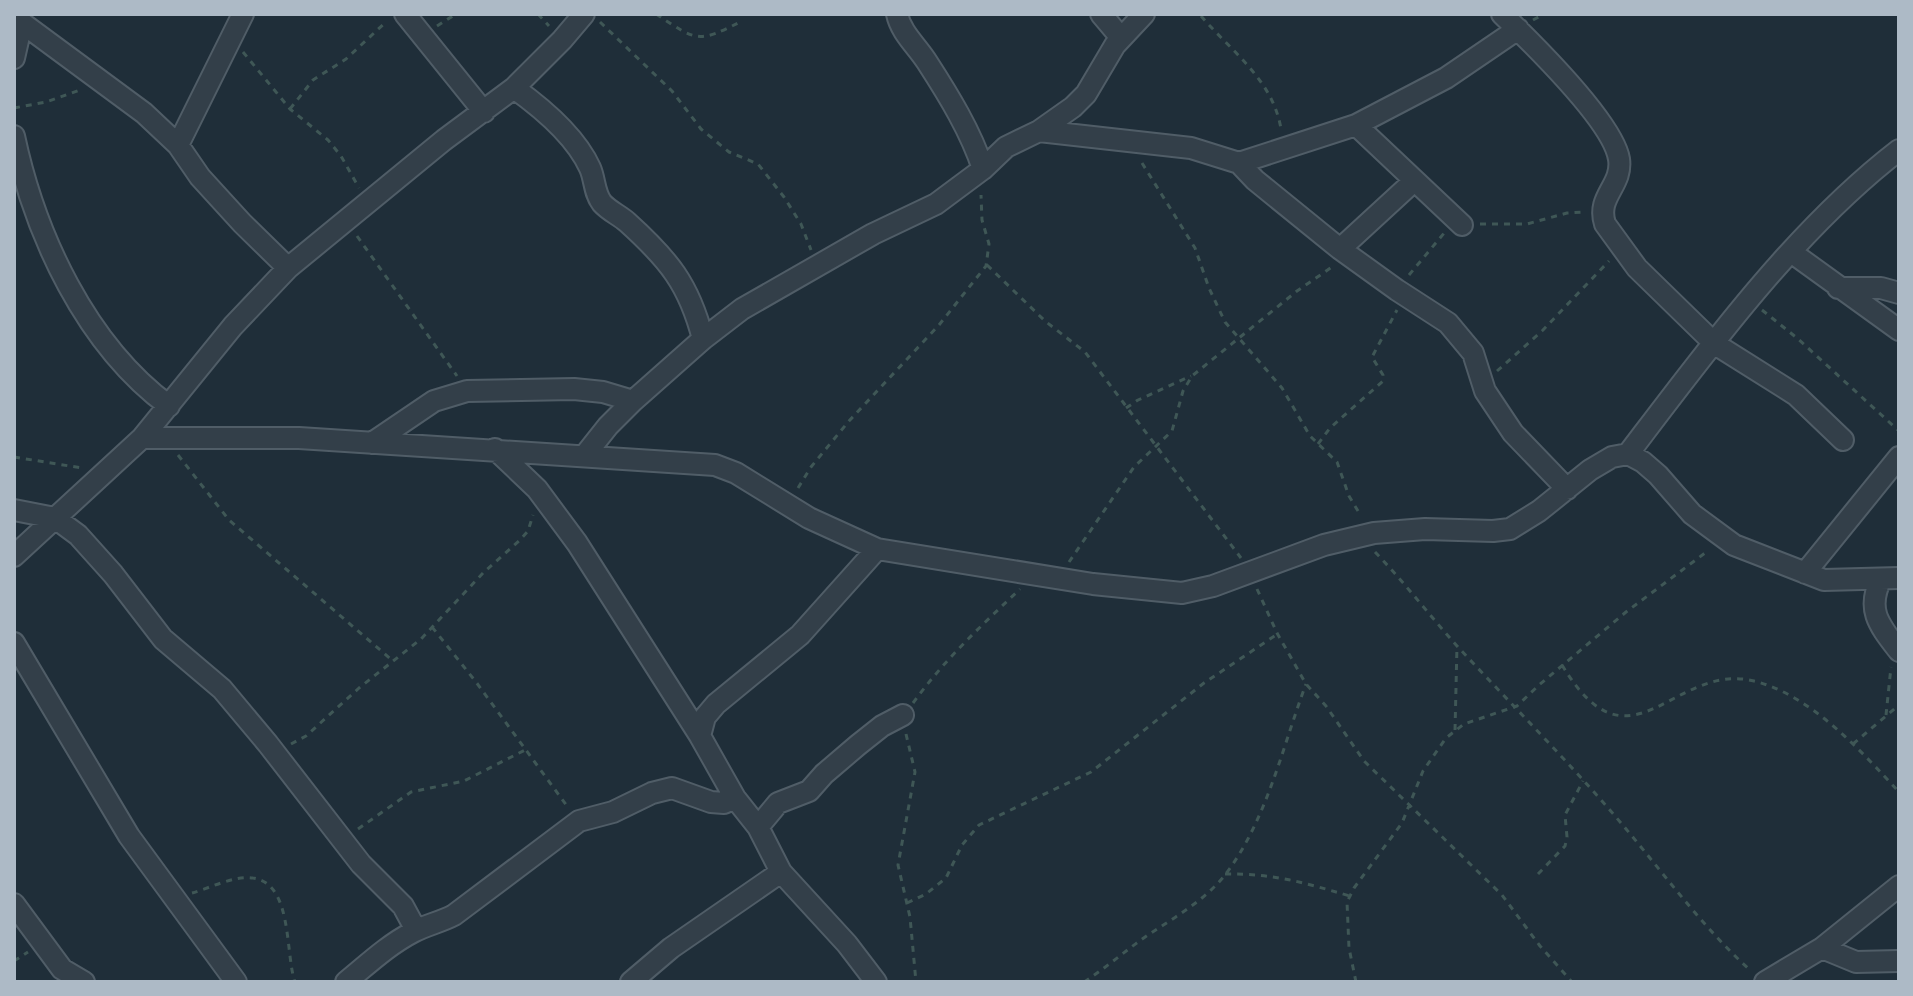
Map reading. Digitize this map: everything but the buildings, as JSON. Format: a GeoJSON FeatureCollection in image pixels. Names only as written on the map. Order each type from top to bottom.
{"type":"FeatureCollection","features":[{"type":"Feature","properties":{"kind":"street"},"geometry":{"type":"LineString","coordinates":[[178,145],[243,14]]}},
{"type":"Feature","properties":{"kind":"street"},"geometry":{"type":"LineString","coordinates":[[405,14],[484,112]]}},
{"type":"Feature","properties":{"kind":"street"},"geometry":{"type":"LineString","coordinates":[[14,556],[142,438],[233,326],[288,268],[366,202],[514,88],[584,14]]}},
{"type":"Feature","properties":{"kind":"street"},"geometry":{"type":"LineString","coordinates":[[1101,14],[1117,33],[1124,35]]}},
{"type":"Feature","properties":{"kind":"street"},"geometry":{"type":"LineString","coordinates":[[585,455],[633,401],[703,339],[762,295],[873,234],[936,204],[983,169],[1006,147],[1039,131],[1073,107],[1086,94],[1115,45],[1144,14]]}},
{"type":"Feature","properties":{"kind":"street"},"geometry":{"type":"LineString","coordinates":[[1502,14],[1603,123],[1616,148],[1619,167],[1616,183],[1602,211],[1605,224],[1637,268],[1715,344],[1796,395],[1843,440]]}},
{"type":"Feature","properties":{"kind":"street"},"geometry":{"type":"LineString","coordinates":[[904,16],[974,141],[983,169]]}},
{"type":"Feature","properties":{"kind":"street"},"geometry":{"type":"LineString","coordinates":[[14,58],[19,36],[15,17]]}},
{"type":"Feature","properties":{"kind":"street"},"geometry":{"type":"LineString","coordinates":[[15,17],[106,84],[178,145],[200,177],[288,268]]}},
{"type":"Feature","properties":{"kind":"street"},"geometry":{"type":"LineString","coordinates":[[1239,163],[1278,153],[1356,125],[1446,78],[1518,29]]}},
{"type":"Feature","properties":{"kind":"street"},"geometry":{"type":"LineString","coordinates":[[514,88],[537,104],[578,149],[592,171],[602,202],[666,260],[695,309],[703,339]]}},
{"type":"Feature","properties":{"kind":"street"},"geometry":{"type":"LineString","coordinates":[[1356,125],[1462,225]]}},
{"type":"Feature","properties":{"kind":"street"},"geometry":{"type":"LineString","coordinates":[[1039,131],[1191,148],[1239,163],[1255,180],[1340,249],[1448,323],[1473,353],[1482,384],[1513,433],[1567,489]]}},
{"type":"Feature","properties":{"kind":"street"},"geometry":{"type":"LineString","coordinates":[[14,136],[32,207],[73,292],[128,372],[169,406]]}},
{"type":"Feature","properties":{"kind":"street"},"geometry":{"type":"LineString","coordinates":[[142,438],[299,438],[715,465],[736,473],[787,505],[877,549],[1035,576],[1182,593],[1213,586],[1324,545],[1367,534],[1425,529],[1493,531],[1510,529],[1523,522],[1612,457],[1628,454],[1682,381],[1791,252],[1899,150]]}},
{"type":"Feature","properties":{"kind":"street"},"geometry":{"type":"LineString","coordinates":[[1340,249],[1414,181]]}},
{"type":"Feature","properties":{"kind":"street"},"geometry":{"type":"LineString","coordinates":[[1791,252],[1899,330]]}},
{"type":"Feature","properties":{"kind":"street"},"geometry":{"type":"LineString","coordinates":[[1838,288],[1881,288],[1899,293]]}},
{"type":"Feature","properties":{"kind":"street"},"geometry":{"type":"LineString","coordinates":[[372,443],[434,401],[467,391],[574,389],[603,392],[633,401]]}},
{"type":"Feature","properties":{"kind":"street"},"geometry":{"type":"LineString","coordinates":[[495,449],[537,489],[577,543],[700,736],[735,798],[758,827],[781,872],[847,944],[876,982]]}},
{"type":"Feature","properties":{"kind":"street"},"geometry":{"type":"LineString","coordinates":[[1628,454],[1650,468],[1692,514],[1725,539],[1824,580],[1890,578]]}},
{"type":"Feature","properties":{"kind":"street"},"geometry":{"type":"LineString","coordinates":[[1805,573],[1899,458]]}},
{"type":"Feature","properties":{"kind":"street"},"geometry":{"type":"LineString","coordinates":[[14,510],[55,518],[78,535],[113,574],[163,639],[184,659],[206,673],[268,744],[341,840],[403,906],[416,930]]}},
{"type":"Feature","properties":{"kind":"street"},"geometry":{"type":"LineString","coordinates":[[700,736],[705,717],[716,704],[800,635],[877,549]]}},
{"type":"Feature","properties":{"kind":"street"},"geometry":{"type":"LineString","coordinates":[[1890,578],[1874,594],[1873,610],[1897,648]]}},
{"type":"Feature","properties":{"kind":"street"},"geometry":{"type":"LineString","coordinates":[[14,643],[129,836],[236,982]]}},
{"type":"Feature","properties":{"kind":"street"},"geometry":{"type":"LineString","coordinates":[[758,827],[778,803],[809,791],[858,745],[882,726],[903,715]]}},
{"type":"Feature","properties":{"kind":"street"},"geometry":{"type":"LineString","coordinates":[[346,982],[387,948],[416,930],[438,924],[454,915],[579,821],[613,812],[652,793],[672,788],[711,802],[724,803],[735,798]]}},
{"type":"Feature","properties":{"kind":"street"},"geometry":{"type":"LineString","coordinates":[[631,982],[671,948],[781,872]]}},
{"type":"Feature","properties":{"kind":"street"},"geometry":{"type":"LineString","coordinates":[[1759,978],[1822,948],[1899,886]]}},
{"type":"Feature","properties":{"kind":"street"},"geometry":{"type":"LineString","coordinates":[[14,904],[62,969],[84,982]]}},
{"type":"Feature","properties":{"kind":"street"},"geometry":{"type":"LineString","coordinates":[[1822,948],[1856,962],[1899,961]]}},
{"type":"Feature","properties":{"kind":"path"},"geometry":{"type":"LineString","coordinates":[[290,109],[313,80],[346,59],[396,14]]}},
{"type":"Feature","properties":{"kind":"path"},"geometry":{"type":"LineString","coordinates":[[592,14],[672,91],[701,129],[729,152],[758,164],[801,224],[818,266]]}},
{"type":"Feature","properties":{"kind":"path"},"geometry":{"type":"LineString","coordinates":[[656,14],[689,35],[702,38],[742,21]]}},
{"type":"Feature","properties":{"kind":"path"},"geometry":{"type":"LineString","coordinates":[[1201,16],[1262,82],[1281,127],[1278,153]]}},
{"type":"Feature","properties":{"kind":"path"},"geometry":{"type":"LineString","coordinates":[[230,40],[290,109],[328,140],[341,156],[366,202]]}},
{"type":"Feature","properties":{"kind":"path"},"geometry":{"type":"LineString","coordinates":[[14,108],[106,84]]}},
{"type":"Feature","properties":{"kind":"path"},"geometry":{"type":"LineString","coordinates":[[1132,141],[1149,177],[1195,248],[1225,322],[1282,388],[1310,436],[1337,462],[1367,534],[1457,645],[1517,706],[1734,956],[1759,978]]}},
{"type":"Feature","properties":{"kind":"path"},"geometry":{"type":"LineString","coordinates":[[787,505],[811,467],[849,421],[939,325],[987,265],[989,244],[981,209],[985,180],[983,169]]}},
{"type":"Feature","properties":{"kind":"path"},"geometry":{"type":"LineString","coordinates":[[1318,444],[1330,428],[1383,381],[1383,375],[1372,357],[1388,330],[1400,292],[1433,243],[1444,233],[1462,225],[1527,224],[1567,213],[1602,211]]}},
{"type":"Feature","properties":{"kind":"path"},"geometry":{"type":"LineString","coordinates":[[345,220],[467,391]]}},
{"type":"Feature","properties":{"kind":"path"},"geometry":{"type":"LineString","coordinates":[[1482,384],[1543,330],[1622,247]]}},
{"type":"Feature","properties":{"kind":"path"},"geometry":{"type":"LineString","coordinates":[[1126,408],[1192,376],[1297,291],[1328,271],[1340,249]]}},
{"type":"Feature","properties":{"kind":"path"},"geometry":{"type":"LineString","coordinates":[[987,265],[1045,321],[1085,352],[1157,446],[1251,571],[1277,633],[1306,684],[1326,706],[1364,761],[1502,895],[1572,982]]}},
{"type":"Feature","properties":{"kind":"path"},"geometry":{"type":"LineString","coordinates":[[1750,300],[1797,338],[1899,431]]}},
{"type":"Feature","properties":{"kind":"path"},"geometry":{"type":"LineString","coordinates":[[1057,579],[1134,467],[1172,431],[1183,391],[1192,376]]}},
{"type":"Feature","properties":{"kind":"path"},"geometry":{"type":"LineString","coordinates":[[169,438],[180,460],[229,520],[393,661]]}},
{"type":"Feature","properties":{"kind":"path"},"geometry":{"type":"LineString","coordinates":[[14,457],[105,473]]}},
{"type":"Feature","properties":{"kind":"path"},"geometry":{"type":"LineString","coordinates":[[268,744],[286,747],[306,736],[421,639],[528,531],[537,489]]}},
{"type":"Feature","properties":{"kind":"path"},"geometry":{"type":"LineString","coordinates":[[1356,982],[1347,902],[1402,823],[1423,771],[1455,730],[1474,720],[1517,706],[1626,612],[1725,539]]}},
{"type":"Feature","properties":{"kind":"path"},"geometry":{"type":"LineString","coordinates":[[916,982],[907,903],[898,865],[915,772],[903,715],[968,638],[1035,576]]}},
{"type":"Feature","properties":{"kind":"path"},"geometry":{"type":"LineString","coordinates":[[432,627],[579,821]]}},
{"type":"Feature","properties":{"kind":"path"},"geometry":{"type":"LineString","coordinates":[[907,903],[926,894],[946,878],[962,845],[979,825],[1091,772],[1204,683],[1277,633]]}},
{"type":"Feature","properties":{"kind":"path"},"geometry":{"type":"LineString","coordinates":[[1455,730],[1457,645]]}},
{"type":"Feature","properties":{"kind":"path"},"geometry":{"type":"LineString","coordinates":[[1886,715],[1897,648]]}},
{"type":"Feature","properties":{"kind":"path"},"geometry":{"type":"LineString","coordinates":[[1562,665],[1586,697],[1612,716],[1623,719],[1713,683],[1754,681],[1788,695],[1853,744],[1899,792]]}},
{"type":"Feature","properties":{"kind":"path"},"geometry":{"type":"LineString","coordinates":[[1084,982],[1184,912],[1225,874],[1267,798],[1306,684]]}},
{"type":"Feature","properties":{"kind":"path"},"geometry":{"type":"LineString","coordinates":[[1853,744],[1899,705]]}},
{"type":"Feature","properties":{"kind":"path"},"geometry":{"type":"LineString","coordinates":[[341,840],[411,792],[464,781],[525,750]]}},
{"type":"Feature","properties":{"kind":"path"},"geometry":{"type":"LineString","coordinates":[[1538,874],[1565,846],[1565,815],[1583,781]]}},
{"type":"Feature","properties":{"kind":"path"},"geometry":{"type":"LineString","coordinates":[[1225,874],[1259,873],[1282,877],[1351,896]]}},
{"type":"Feature","properties":{"kind":"path"},"geometry":{"type":"LineString","coordinates":[[173,899],[241,878],[255,877],[270,885],[284,912],[295,982]]}}]}
